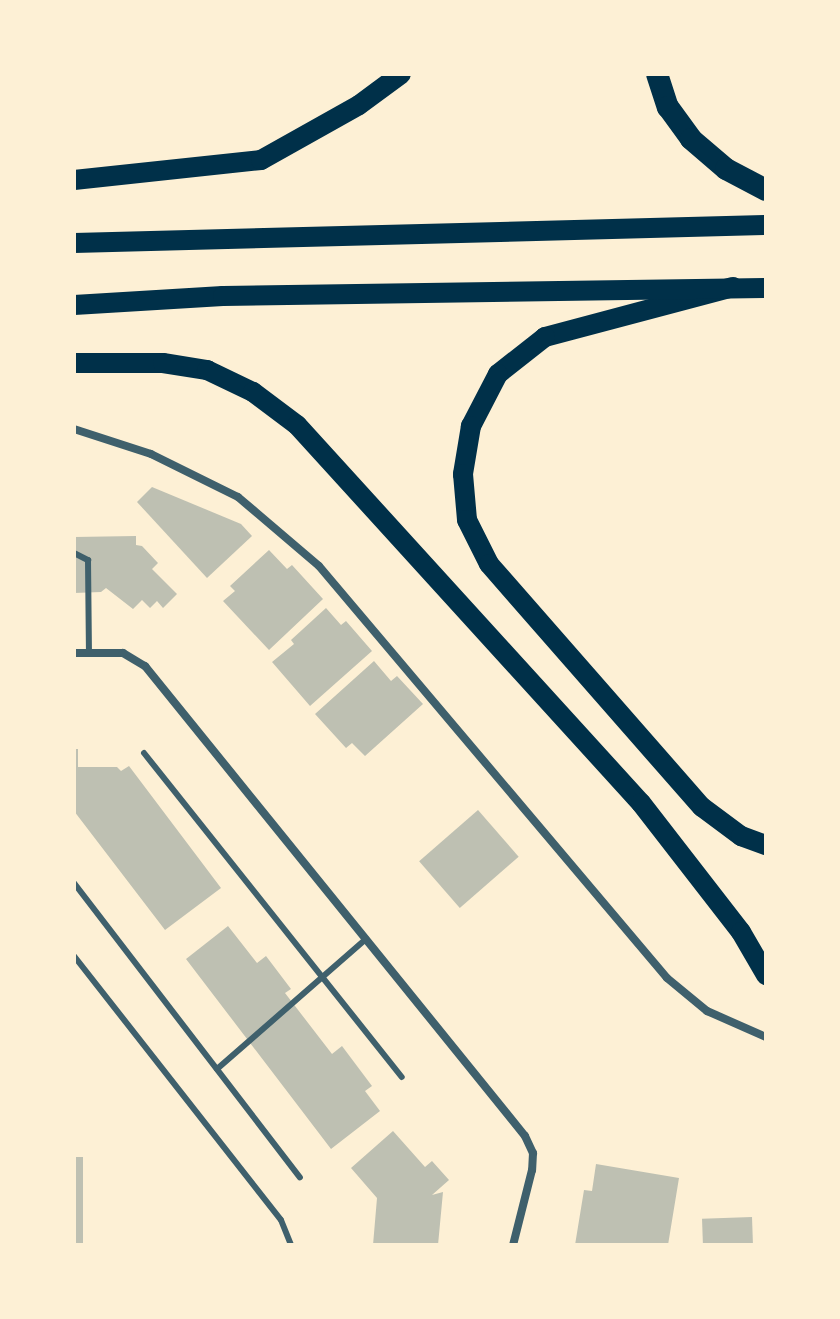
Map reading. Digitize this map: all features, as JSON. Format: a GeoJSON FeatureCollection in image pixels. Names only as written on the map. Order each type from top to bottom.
{"type":"FeatureCollection","features":[{"type":"Feature","properties":{"kind":"highway"},"geometry":{"type":"LineString","coordinates":[[657,74],[668,107],[691,139],[726,169],[766,190]]}},
{"type":"Feature","properties":{"kind":"main road"},"geometry":{"type":"LineString","coordinates":[[74,180],[261,160],[359,105],[401,74]]}},
{"type":"Feature","properties":{"kind":"main road"},"geometry":{"type":"LineString","coordinates":[[74,243],[766,225]]}},
{"type":"Feature","properties":{"kind":"main road"},"geometry":{"type":"LineString","coordinates":[[733,287],[545,337],[498,374],[471,426],[463,474],[467,520],[489,564],[702,807],[741,836],[766,845]]}},
{"type":"Feature","properties":{"kind":"main road"},"geometry":{"type":"LineString","coordinates":[[74,305],[223,296],[766,288]]}},
{"type":"Feature","properties":{"kind":"main road"},"geometry":{"type":"LineString","coordinates":[[74,363],[163,363],[207,370],[253,392],[297,425],[641,803],[741,932],[766,975]]}},
{"type":"Feature","properties":{"kind":"street"},"geometry":{"type":"LineString","coordinates":[[74,429],[151,454],[238,497],[319,566],[667,978],[707,1011],[766,1037]]}},
{"type":"Feature","properties":{"kind":"street"},"geometry":{"type":"LineString","coordinates":[[74,653],[123,653],[145,666],[525,1136],[533,1153],[532,1170],[513,1245]]}},
{"type":"Feature","properties":{"kind":"lane"},"geometry":{"type":"LineString","coordinates":[[74,553],[88,560],[89,653]]}},
{"type":"Feature","properties":{"kind":"lane"},"geometry":{"type":"LineString","coordinates":[[144,753],[402,1077]]}},
{"type":"Feature","properties":{"kind":"lane"},"geometry":{"type":"LineString","coordinates":[[74,883],[300,1177]]}},
{"type":"Feature","properties":{"kind":"lane"},"geometry":{"type":"LineString","coordinates":[[217,1069],[366,939]]}},
{"type":"Feature","properties":{"kind":"lane"},"geometry":{"type":"LineString","coordinates":[[74,956],[281,1220],[291,1245]]}},
{"type":"Feature","properties":{"kind":"building"},"geometry":{"type":"Polygon","coordinates":[[[152,487],[241,524],[252,536],[207,578],[137,502],[152,487]]]}},
{"type":"Feature","properties":{"kind":"building"},"geometry":{"type":"Polygon","coordinates":[[[136,536],[136,545],[142,546],[158,563],[152,569],[177,594],[163,608],[157,601],[150,608],[142,600],[133,609],[106,588],[101,592],[74,593],[74,537],[136,536]]]}},
{"type":"Feature","properties":{"kind":"building"},"geometry":{"type":"Polygon","coordinates":[[[269,550],[287,569],[292,565],[323,599],[269,650],[223,601],[235,591],[230,586],[269,550]]]}},
{"type":"Feature","properties":{"kind":"building"},"geometry":{"type":"Polygon","coordinates":[[[326,608],[341,625],[346,621],[372,651],[310,706],[272,662],[294,644],[291,640],[326,608]]]}},
{"type":"Feature","properties":{"kind":"building"},"geometry":{"type":"Polygon","coordinates":[[[374,661],[391,681],[397,676],[423,704],[365,756],[352,743],[346,748],[315,714],[374,661]]]}},
{"type":"Feature","properties":{"kind":"building"},"geometry":{"type":"Polygon","coordinates":[[[74,749],[78,749],[78,767],[117,767],[121,771],[129,766],[221,888],[165,930],[74,811],[74,749]]]}},
{"type":"Feature","properties":{"kind":"building"},"geometry":{"type":"Polygon","coordinates":[[[478,810],[519,857],[460,908],[419,861],[478,810]]]}},
{"type":"Feature","properties":{"kind":"building"},"geometry":{"type":"Polygon","coordinates":[[[228,926],[257,963],[266,956],[291,989],[285,993],[332,1054],[342,1046],[372,1086],[365,1091],[380,1111],[331,1149],[186,959],[228,926]]]}},
{"type":"Feature","properties":{"kind":"building"},"geometry":{"type":"Polygon","coordinates":[[[393,1131],[425,1167],[432,1161],[449,1180],[432,1195],[443,1192],[438,1245],[373,1245],[377,1198],[351,1168],[393,1131]]]}},
{"type":"Feature","properties":{"kind":"building"},"geometry":{"type":"Polygon","coordinates":[[[74,1157],[83,1157],[83,1245],[74,1245],[74,1157]]]}},
{"type":"Feature","properties":{"kind":"building"},"geometry":{"type":"Polygon","coordinates":[[[596,1164],[679,1178],[668,1245],[575,1245],[584,1190],[592,1191],[596,1164]]]}},
{"type":"Feature","properties":{"kind":"building"},"geometry":{"type":"Polygon","coordinates":[[[752,1217],[753,1245],[703,1245],[702,1219],[752,1217]]]}}]}
